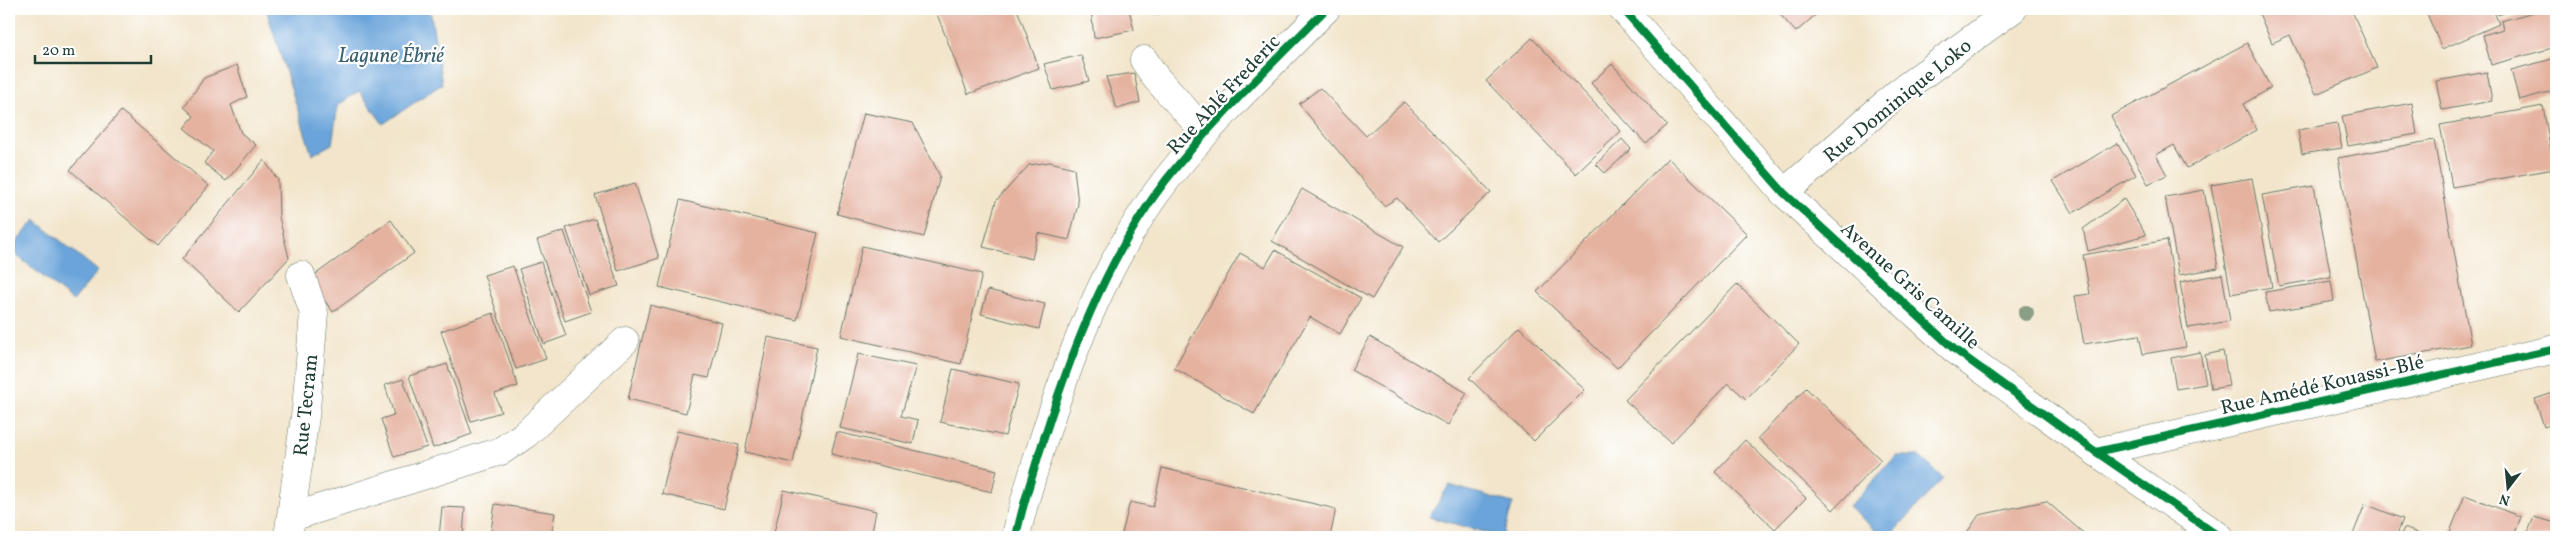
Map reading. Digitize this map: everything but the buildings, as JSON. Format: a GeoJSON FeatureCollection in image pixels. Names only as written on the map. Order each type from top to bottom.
{"type":"FeatureCollection","features":[{"type":"Feature","properties":{"kind":"street","name":"Rue Ablé Frederic"},"geometry":{"type":"LineString","coordinates":[[1016,537],[1047,428],[1076,345],[1129,235],[1165,182],[1206,132],[1326,9]]}},
{"type":"Feature","properties":{"kind":"street","name":"Avenue Gris Camille"},"geometry":{"type":"LineString","coordinates":[[1622,9],[1784,193],[1954,349],[2096,452],[2220,537]]}},
{"type":"Feature","properties":{"kind":"street","name":"Rue Dominique Loko"},"geometry":{"type":"LineString","coordinates":[[1784,193],[1899,92],[2013,9]]}},
{"type":"Feature","properties":{"kind":"street"},"geometry":{"type":"LineString","coordinates":[[1144,60],[1156,78],[1206,132]]}},
{"type":"Feature","properties":{"kind":"street","name":"Rue Tecram"},"geometry":{"type":"LineString","coordinates":[[290,527],[306,409],[314,313],[301,275]]}},
{"type":"Feature","properties":{"kind":"street"},"geometry":{"type":"LineString","coordinates":[[290,527],[500,451],[526,434],[625,341]]}},
{"type":"Feature","properties":{"kind":"street","name":"Rue Amédé Kouassi-Blé"},"geometry":{"type":"LineString","coordinates":[[2096,452],[2556,349]]}},
{"type":"Feature","properties":{"kind":"water","name":"Lagune Ébrié"},"geometry":{"type":"Polygon","coordinates":[[[266,9],[430,9],[442,84],[383,124],[359,91],[338,105],[332,144],[312,155],[266,9]]]}},
{"type":"Feature","properties":{"kind":"water"},"geometry":{"type":"Polygon","coordinates":[[[35,220],[98,271],[73,301],[10,250],[35,220]]]}},
{"type":"Feature","properties":{"kind":"water"},"geometry":{"type":"Polygon","coordinates":[[[1896,456],[1919,456],[1943,478],[1889,537],[1883,537],[1849,507],[1896,456]]]}},
{"type":"Feature","properties":{"kind":"water"},"geometry":{"type":"Polygon","coordinates":[[[1449,485],[1513,503],[1503,537],[1429,517],[1449,485]]]}},
{"type":"Feature","properties":{"kind":"cycle path"},"geometry":{"type":"LineString","coordinates":[[1016,537],[1020,517],[1049,421],[1075,349],[1106,278],[1124,243],[1144,211],[1184,157],[1243,93],[1326,9]]}},
{"type":"Feature","properties":{"kind":"cycle path"},"geometry":{"type":"LineString","coordinates":[[1623,9],[1784,193],[1954,349],[2096,452],[2220,537]]}},
{"type":"Feature","properties":{"kind":"cycle path"},"geometry":{"type":"LineString","coordinates":[[2096,452],[2556,349]]}}]}
